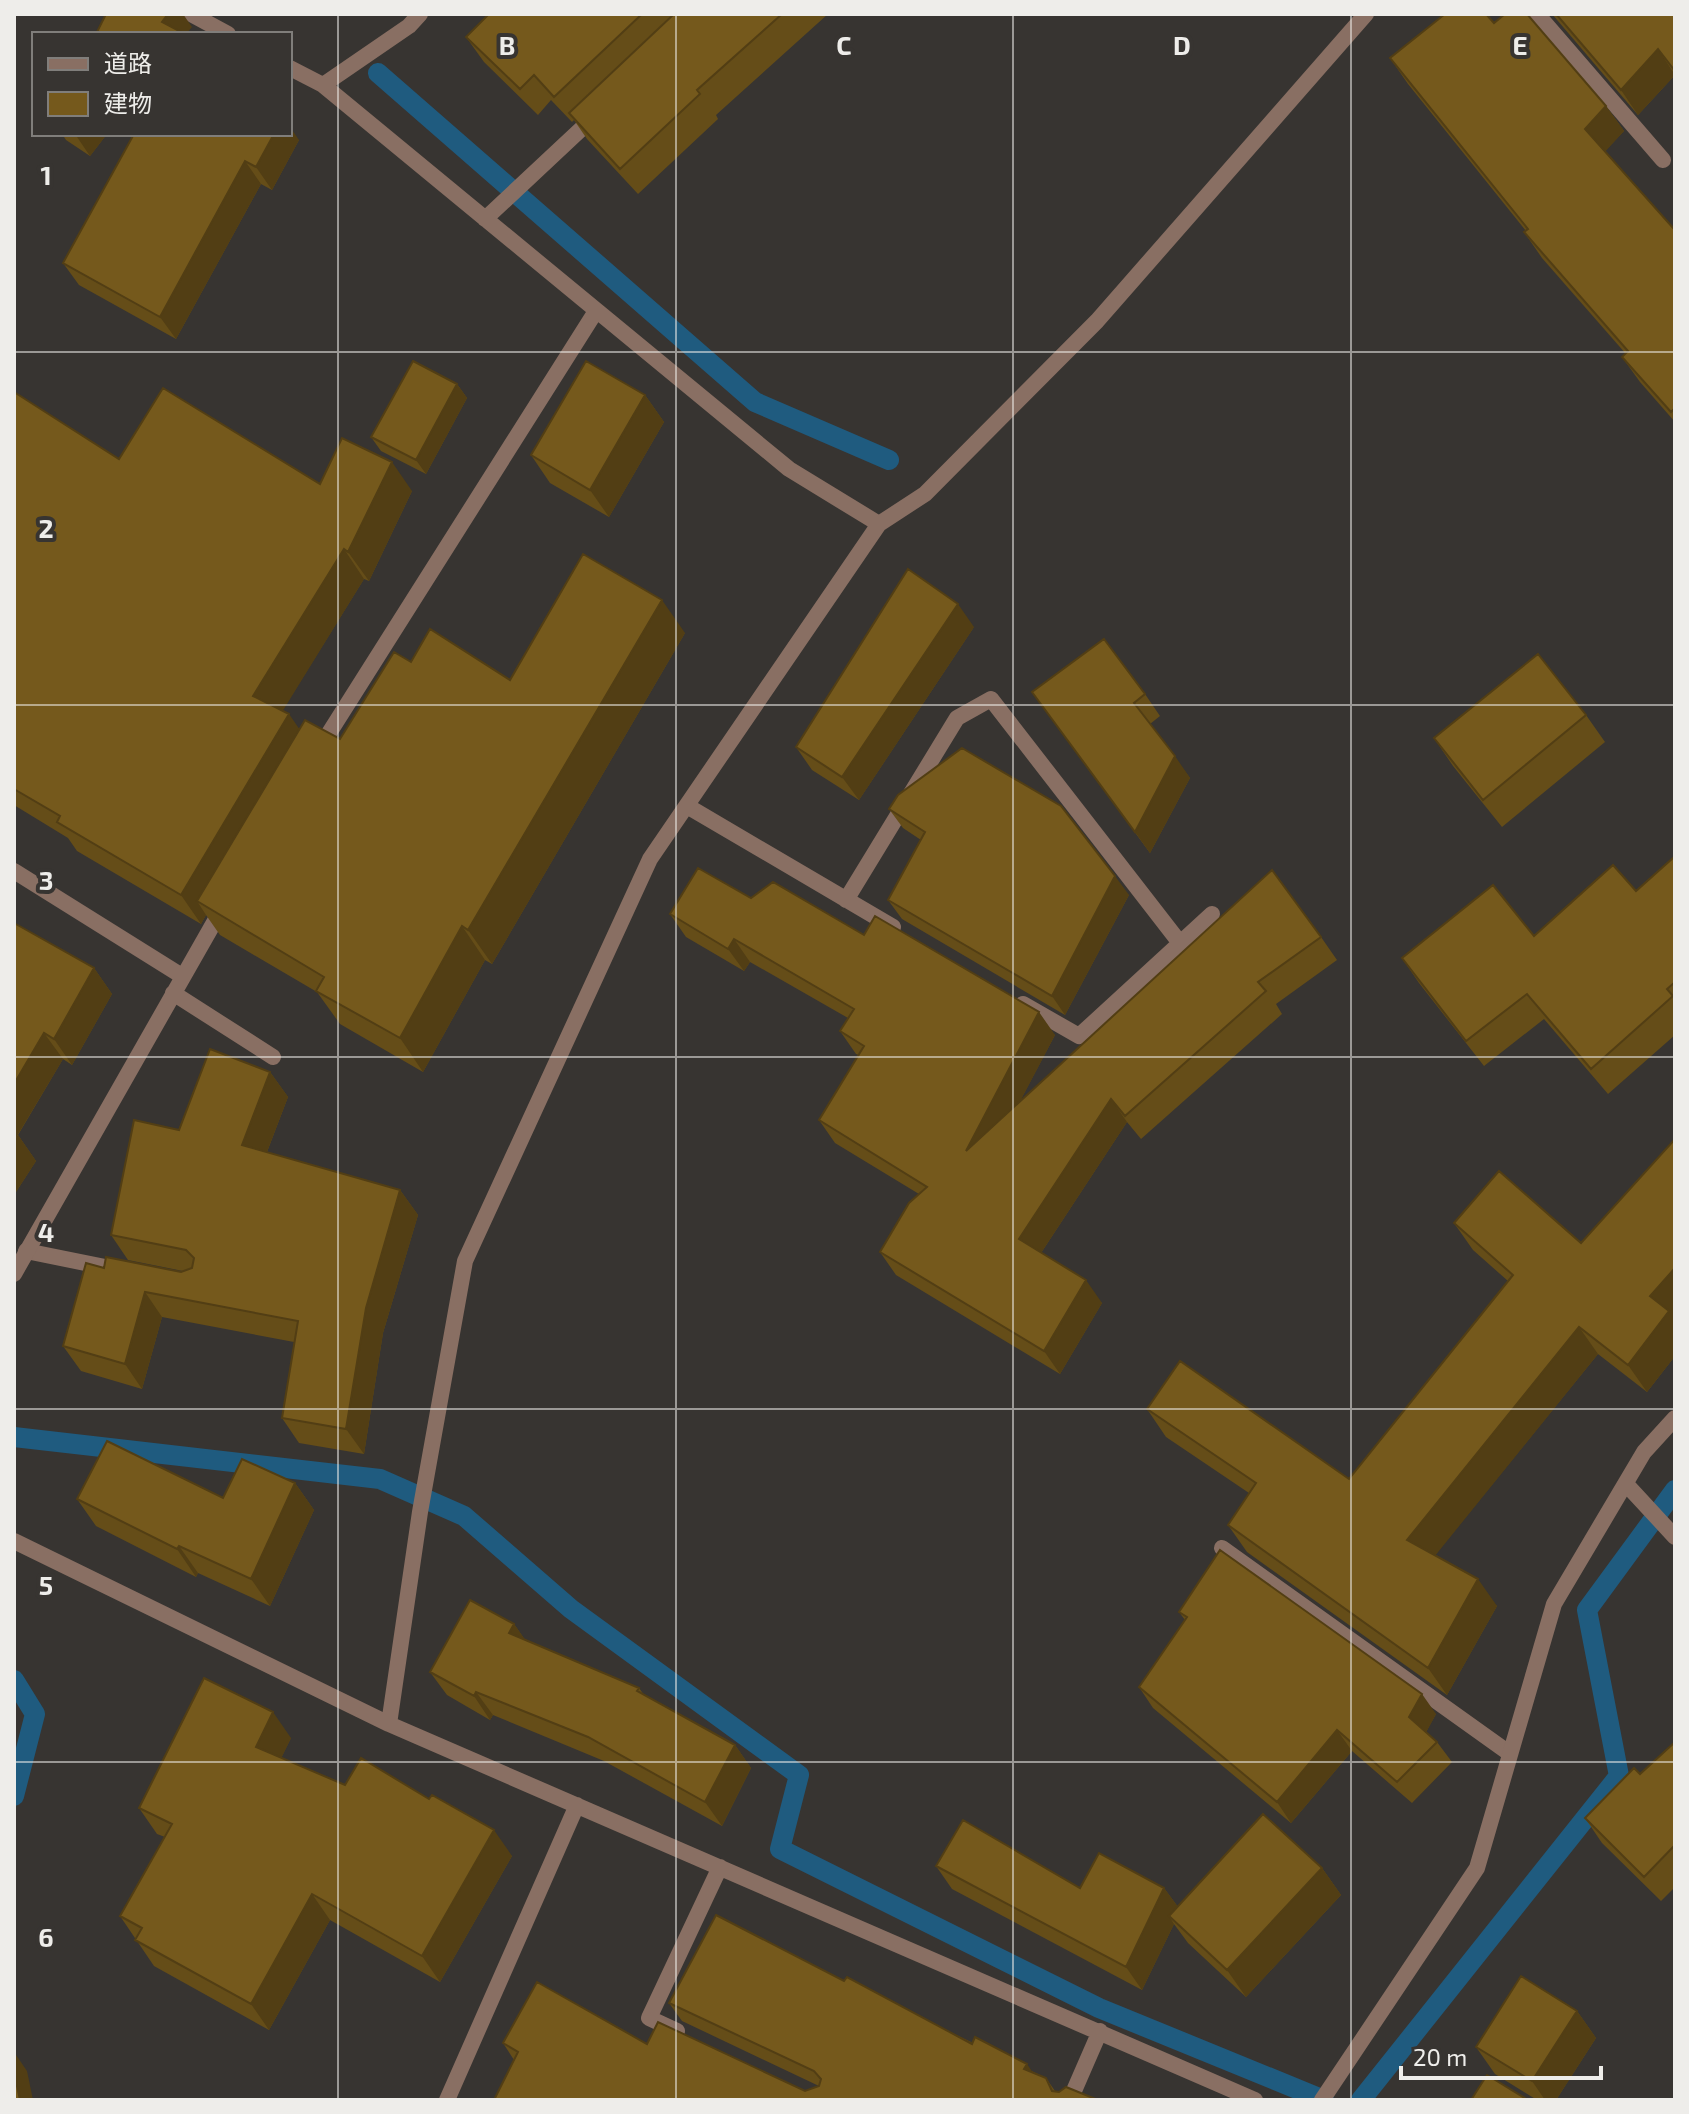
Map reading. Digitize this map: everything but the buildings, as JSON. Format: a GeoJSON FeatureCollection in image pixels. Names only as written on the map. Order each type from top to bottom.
{"type":"FeatureCollection","features":[{"type":"Feature","properties":{"kind":"street"},"geometry":{"type":"LineString","coordinates":[[191,14],[224,32]]}},
{"type":"Feature","properties":{"kind":"street"},"geometry":{"type":"LineString","coordinates":[[323,85],[409,26],[420,14]]}},
{"type":"Feature","properties":{"kind":"street"},"geometry":{"type":"LineString","coordinates":[[389,1724],[420,1512],[465,1261],[650,859],[879,524],[925,494],[1097,321],[1366,14]]}},
{"type":"Feature","properties":{"kind":"street"},"geometry":{"type":"LineString","coordinates":[[1537,14],[1663,160]]}},
{"type":"Feature","properties":{"kind":"street"},"geometry":{"type":"LineString","coordinates":[[292,69],[323,85],[789,469],[879,524]]}},
{"type":"Feature","properties":{"kind":"street"},"geometry":{"type":"LineString","coordinates":[[485,219],[611,100]]}},
{"type":"Feature","properties":{"kind":"street"},"geometry":{"type":"LineString","coordinates":[[309,766],[596,311]]}},
{"type":"Feature","properties":{"kind":"street"},"geometry":{"type":"LineString","coordinates":[[846,900],[957,718],[991,699],[1180,943]]}},
{"type":"Feature","properties":{"kind":"street"},"geometry":{"type":"LineString","coordinates":[[687,806],[915,940]]}},
{"type":"Feature","properties":{"kind":"street"},"geometry":{"type":"LineString","coordinates":[[14,871],[182,976]]}},
{"type":"Feature","properties":{"kind":"street"},"geometry":{"type":"LineString","coordinates":[[14,1274],[236,885]]}},
{"type":"Feature","properties":{"kind":"street"},"geometry":{"type":"LineString","coordinates":[[1011,996],[1079,1036],[1212,914]]}},
{"type":"Feature","properties":{"kind":"street"},"geometry":{"type":"LineString","coordinates":[[173,993],[273,1057]]}},
{"type":"Feature","properties":{"kind":"street"},"geometry":{"type":"LineString","coordinates":[[26,1251],[143,1274]]}},
{"type":"Feature","properties":{"kind":"street"},"geometry":{"type":"LineString","coordinates":[[1322,2100],[1477,1868],[1554,1604],[1644,1452],[1675,1418]]}},
{"type":"Feature","properties":{"kind":"street"},"geometry":{"type":"LineString","coordinates":[[1626,1484],[1675,1537]]}},
{"type":"Feature","properties":{"kind":"street"},"geometry":{"type":"LineString","coordinates":[[14,1541],[389,1724],[1255,2100]]}},
{"type":"Feature","properties":{"kind":"street"},"geometry":{"type":"LineString","coordinates":[[1222,1548],[1509,1753]]}},
{"type":"Feature","properties":{"kind":"street"},"geometry":{"type":"LineString","coordinates":[[447,2100],[577,1805]]}},
{"type":"Feature","properties":{"kind":"street"},"geometry":{"type":"LineString","coordinates":[[689,2037],[649,2018],[720,1867]]}},
{"type":"Feature","properties":{"kind":"street"},"geometry":{"type":"LineString","coordinates":[[1070,2100],[1100,2031]]}},
{"type":"Feature","properties":{"kind":"waterway"},"geometry":{"type":"LineString","coordinates":[[378,73],[755,402],[889,460]]}},
{"type":"Feature","properties":{"kind":"waterway"},"geometry":{"type":"LineString","coordinates":[[14,1437],[380,1479],[464,1516],[571,1609],[799,1775],[780,1849],[1099,2008],[1324,2100]]}},
{"type":"Feature","properties":{"kind":"waterway"},"geometry":{"type":"LineString","coordinates":[[1361,2100],[1619,1776],[1587,1610],[1675,1490]]}},
{"type":"Feature","properties":{"kind":"waterway"},"geometry":{"type":"LineString","coordinates":[[14,1680],[35,1714],[14,1796]]}}]}
